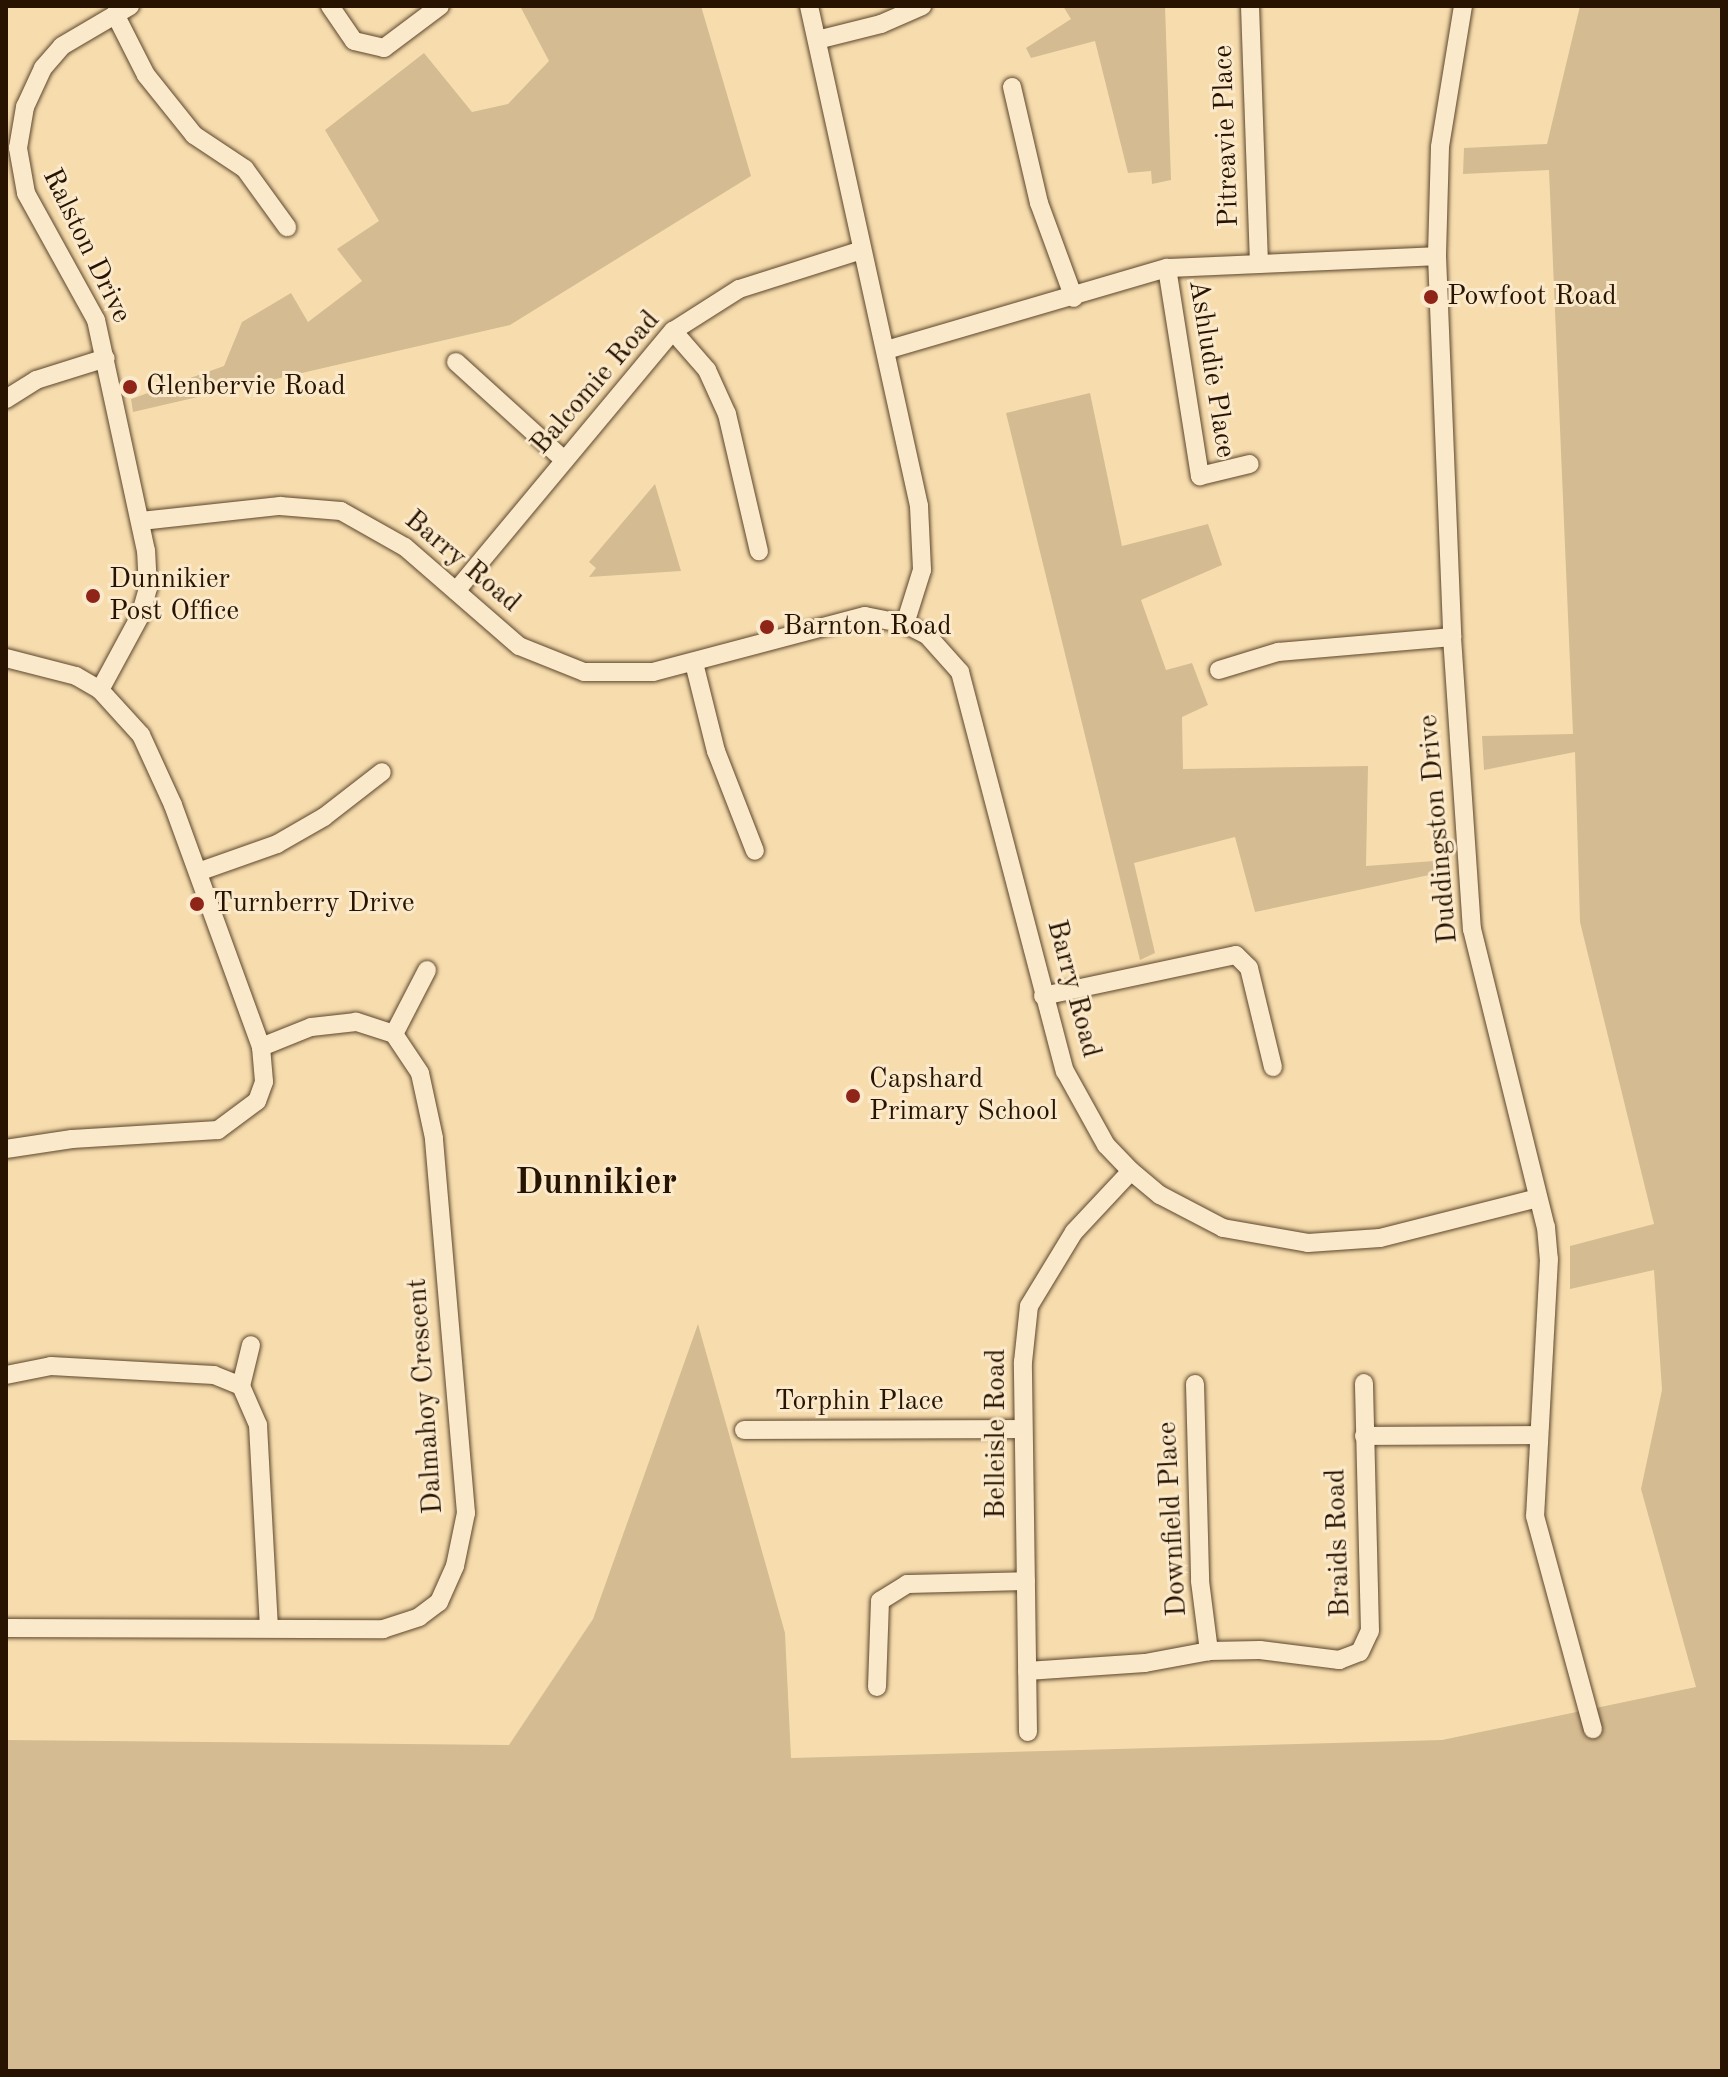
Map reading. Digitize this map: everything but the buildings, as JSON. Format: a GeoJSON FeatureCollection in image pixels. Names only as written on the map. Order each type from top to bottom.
{"type":"FeatureCollection","features":[{"type":"Feature","properties":{"kind":"street"},"geometry":{"type":"LineString","coordinates":[[330,6],[354,41],[384,48],[440,6]]}},
{"type":"Feature","properties":{"kind":"street"},"geometry":{"type":"LineString","coordinates":[[809,6],[919,506],[922,570],[905,624]]}},
{"type":"Feature","properties":{"kind":"street"},"geometry":{"type":"LineString","coordinates":[[817,40],[881,24],[922,6]]}},
{"type":"Feature","properties":{"kind":"street","name":"Pitreavie Place"},"geometry":{"type":"LineString","coordinates":[[1250,6],[1259,264]]}},
{"type":"Feature","properties":{"kind":"street","name":"Duddingston Drive"},"geometry":{"type":"LineString","coordinates":[[1463,6],[1440,147],[1437,256],[1452,637],[1472,929],[1538,1198],[1549,1259],[1535,1516],[1593,1729]]}},
{"type":"Feature","properties":{"kind":"street"},"geometry":{"type":"LineString","coordinates":[[123,10],[146,75],[194,135],[245,169],[287,227]]}},
{"type":"Feature","properties":{"kind":"street","name":"Ralston Drive"},"geometry":{"type":"LineString","coordinates":[[100,690],[128,644],[148,588],[141,521],[106,358],[86,297],[26,193],[12,147],[25,107],[43,68],[62,46],[123,10]]}},
{"type":"Feature","properties":{"kind":"street"},"geometry":{"type":"LineString","coordinates":[[1012,87],[1039,203],[1074,298]]}},
{"type":"Feature","properties":{"kind":"street","name":"Balcomie Road"},"geometry":{"type":"LineString","coordinates":[[456,591],[673,331],[739,289],[862,250]]}},
{"type":"Feature","properties":{"kind":"street"},"geometry":{"type":"LineString","coordinates":[[886,350],[1074,298],[1167,268],[1437,256]]}},
{"type":"Feature","properties":{"kind":"street","name":"Ashludie Place"},"geometry":{"type":"LineString","coordinates":[[1167,268],[1200,476],[1250,464]]}},
{"type":"Feature","properties":{"kind":"street"},"geometry":{"type":"LineString","coordinates":[[673,331],[707,370],[727,414],[759,551]]}},
{"type":"Feature","properties":{"kind":"street"},"geometry":{"type":"LineString","coordinates":[[6,399],[36,380],[106,358]]}},
{"type":"Feature","properties":{"kind":"street"},"geometry":{"type":"LineString","coordinates":[[456,362],[564,460]]}},
{"type":"Feature","properties":{"kind":"street","name":"Barry Road"},"geometry":{"type":"LineString","coordinates":[[141,521],[280,506],[341,511],[405,547],[519,646],[584,672],[653,672],[865,616],[905,624],[927,635],[960,672],[1065,1071],[1084,1111],[1131,1171],[1160,1195],[1223,1228],[1308,1243],[1380,1238],[1538,1198]]}},
{"type":"Feature","properties":{"kind":"street"},"geometry":{"type":"LineString","coordinates":[[1219,670],[1278,652],[1452,637]]}},
{"type":"Feature","properties":{"kind":"street"},"geometry":{"type":"LineString","coordinates":[[6,658],[42,663],[100,690],[151,751],[261,1047],[264,1082],[257,1101],[218,1130],[72,1139],[6,1149]]}},
{"type":"Feature","properties":{"kind":"street"},"geometry":{"type":"LineString","coordinates":[[694,663],[716,751],[755,851]]}},
{"type":"Feature","properties":{"kind":"street"},"geometry":{"type":"LineString","coordinates":[[198,872],[277,844],[324,817],[382,772]]}},
{"type":"Feature","properties":{"kind":"street"},"geometry":{"type":"LineString","coordinates":[[1043,996],[1236,955],[1249,968],[1273,1067]]}},
{"type":"Feature","properties":{"kind":"street"},"geometry":{"type":"LineString","coordinates":[[261,1047],[311,1027],[356,1022],[394,1034],[427,970]]}},
{"type":"Feature","properties":{"kind":"street","name":"Dalmahoy Crescent"},"geometry":{"type":"LineString","coordinates":[[6,1628],[383,1629],[419,1617],[439,1602],[455,1566],[466,1513],[434,1138],[420,1073],[394,1034]]}},
{"type":"Feature","properties":{"kind":"street","name":"Belleisle Road"},"geometry":{"type":"LineString","coordinates":[[1028,1732],[1023,1429],[1029,1306],[1074,1232],[1131,1171]]}},
{"type":"Feature","properties":{"kind":"street"},"geometry":{"type":"LineString","coordinates":[[251,1345],[241,1386],[258,1425],[269,1628]]}},
{"type":"Feature","properties":{"kind":"street"},"geometry":{"type":"LineString","coordinates":[[6,1375],[51,1366],[214,1375],[241,1386]]}},
{"type":"Feature","properties":{"kind":"street","name":"Braids Road"},"geometry":{"type":"LineString","coordinates":[[1027,1671],[1145,1663],[1209,1651],[1260,1650],[1339,1660],[1360,1652],[1370,1631],[1364,1383]]}},
{"type":"Feature","properties":{"kind":"street","name":"Downfield Place"},"geometry":{"type":"LineString","coordinates":[[1195,1384],[1200,1581],[1209,1651]]}},
{"type":"Feature","properties":{"kind":"street","name":"Torphin Place"},"geometry":{"type":"LineString","coordinates":[[744,1430],[1023,1429]]}},
{"type":"Feature","properties":{"kind":"street"},"geometry":{"type":"LineString","coordinates":[[1364,1436],[1539,1435]]}},
{"type":"Feature","properties":{"kind":"street"},"geometry":{"type":"LineString","coordinates":[[877,1687],[880,1601],[907,1584],[1026,1581]]}},
{"type":"Feature","properties":{"kind":"shaded area"},"geometry":{"type":"Polygon","coordinates":[[[520,6],[701,6],[751,176],[510,325],[133,412],[131,399],[224,366],[242,322],[291,293],[308,322],[362,281],[337,249],[379,221],[325,130],[424,53],[472,112],[508,104],[549,61],[520,6]]]}},
{"type":"Feature","properties":{"kind":"shaded area"},"geometry":{"type":"Polygon","coordinates":[[[1063,6],[1165,6],[1171,180],[1152,184],[1151,171],[1128,173],[1095,41],[1031,58],[1026,48],[1071,19],[1063,6]]]}},
{"type":"Feature","properties":{"kind":"shaded area"},"geometry":{"type":"Polygon","coordinates":[[[1580,6],[1722,6],[1722,2071],[6,2071],[6,1740],[509,1745],[593,1619],[698,1324],[785,1633],[791,1758],[1442,1740],[1696,1687],[1641,1489],[1662,1390],[1654,1270],[1570,1289],[1570,1246],[1654,1224],[1580,922],[1575,752],[1484,770],[1482,736],[1573,734],[1549,170],[1463,174],[1464,148],[1547,144],[1580,6]]]}},
{"type":"Feature","properties":{"kind":"shaded area"},"geometry":{"type":"Polygon","coordinates":[[[1090,393],[1122,546],[1208,524],[1222,565],[1141,600],[1166,670],[1192,663],[1208,705],[1182,717],[1183,769],[1368,766],[1366,866],[1448,860],[1448,871],[1255,912],[1235,837],[1134,863],[1155,953],[1140,960],[1006,413],[1090,393]]]}},
{"type":"Feature","properties":{"kind":"shaded area"},"geometry":{"type":"Polygon","coordinates":[[[655,484],[681,571],[589,577],[596,568],[589,562],[655,484]]]}},
{"type":"Feature","properties":{"kind":"place","name":"Powfoot Road"},"geometry":{"type":"Point","coordinates":[1431,297]}},
{"type":"Feature","properties":{"kind":"place","name":"Glenbervie Road"},"geometry":{"type":"Point","coordinates":[130,387]}},
{"type":"Feature","properties":{"kind":"place","name":"Dunnikier Post Office"},"geometry":{"type":"Point","coordinates":[93,596]}},
{"type":"Feature","properties":{"kind":"place","name":"Barnton Road"},"geometry":{"type":"Point","coordinates":[767,627]}},
{"type":"Feature","properties":{"kind":"place","name":"Turnberry Drive"},"geometry":{"type":"Point","coordinates":[197,904]}},
{"type":"Feature","properties":{"kind":"place","name":"Capshard Primary School"},"geometry":{"type":"Point","coordinates":[853,1096]}},
{"type":"Feature","properties":{"kind":"district","name":"Dunnikier"},"geometry":{"type":"Point","coordinates":[596,1185]}}]}
